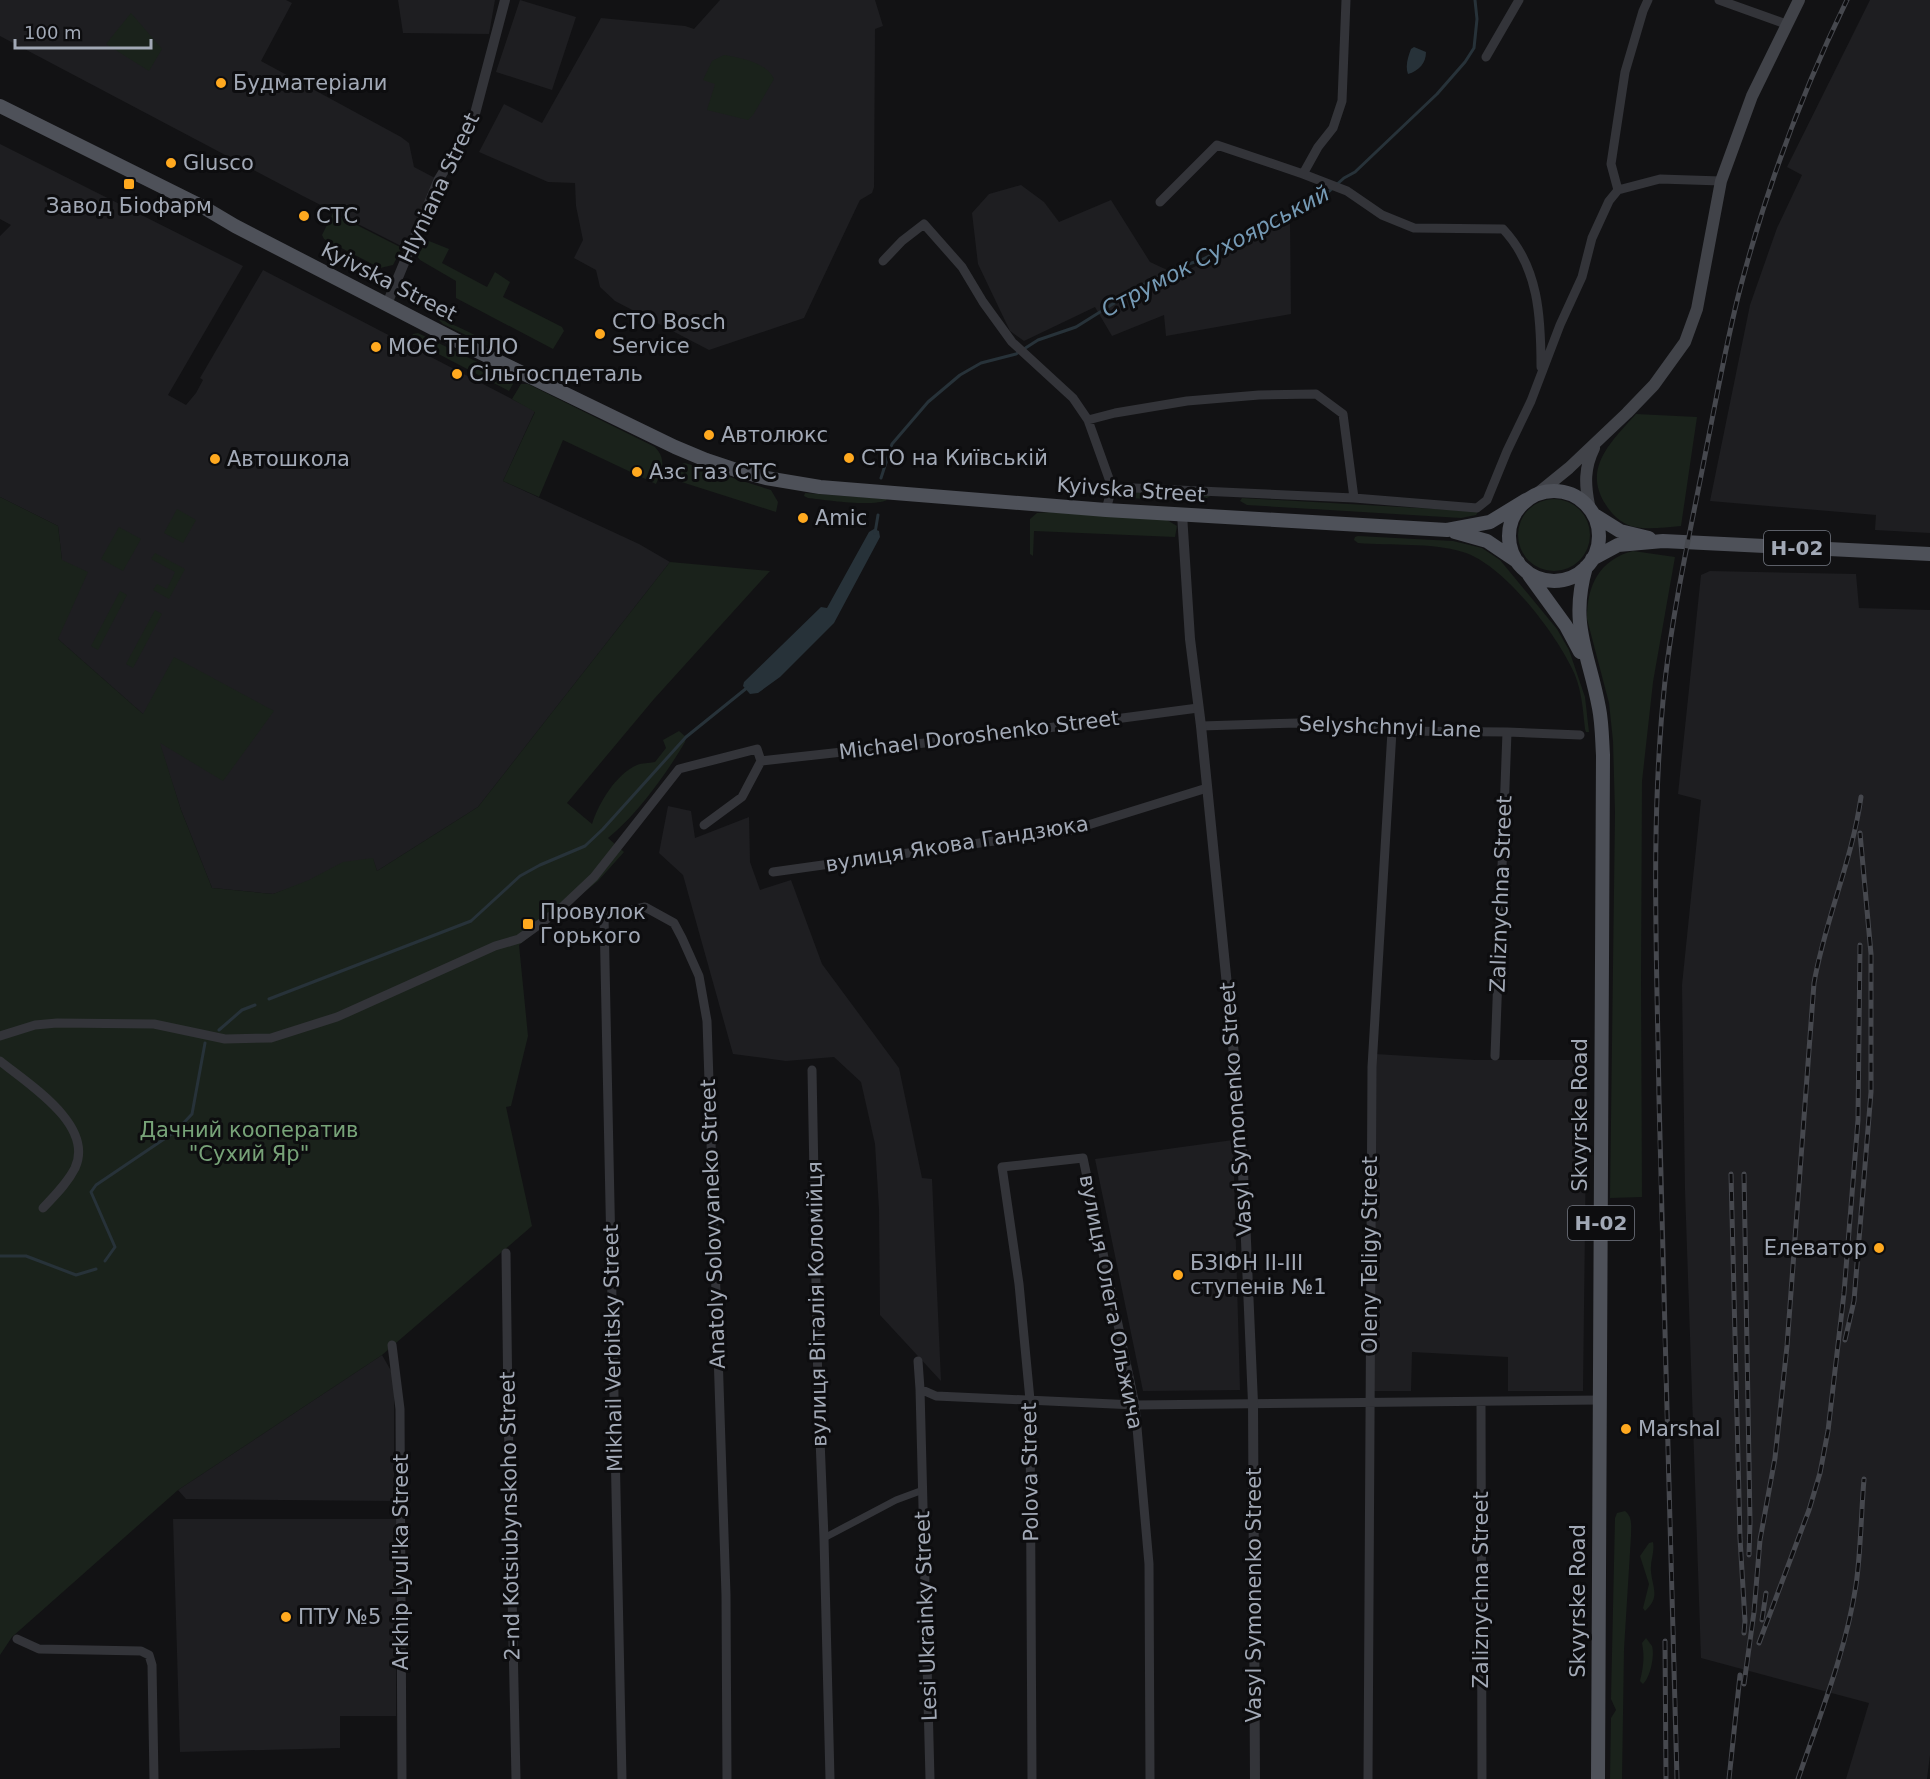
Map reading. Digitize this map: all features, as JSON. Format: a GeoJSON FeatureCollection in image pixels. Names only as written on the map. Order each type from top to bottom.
{"type":"FeatureCollection","features":[{"type":"Feature","properties":{"kind":"main road"},"geometry":{"type":"LineString","coordinates":[[1532,497],[1569,468],[1654,385],[1685,342],[1698,309],[1721,181],[1752,96],[1799,0]]}},
{"type":"Feature","properties":{"kind":"main road","name":"Kyivska Street"},"geometry":{"type":"LineString","coordinates":[[0,106],[203,207],[235,226],[475,350],[637,429],[706,460],[736,470],[766,478],[820,487],[1106,510],[1447,530],[1487,541],[1523,568]]}},
{"type":"Feature","properties":{"kind":"main road"},"geometry":{"type":"LineString","coordinates":[[1523,568],[1536,578],[1549,581],[1562,580],[1574,575],[1589,563],[1598,539],[1586,476],[1588,460],[1598,440]]}},
{"type":"Feature","properties":{"kind":"main road","name":"Н-02"},"geometry":{"type":"LineString","coordinates":[[1523,568],[1509,539],[1512,518],[1532,497],[1552,491],[1577,497],[1620,531],[1663,541]]}},
{"type":"Feature","properties":{"kind":"main road","name":"Kyivska Street"},"geometry":{"type":"LineString","coordinates":[[1447,530],[1490,522],[1532,497]]}},
{"type":"Feature","properties":{"kind":"main road","name":"Н-02"},"geometry":{"type":"LineString","coordinates":[[1589,563],[1617,545],[1663,541],[1930,554]]}},
{"type":"Feature","properties":{"kind":"main road","name":"Skvyrske Road"},"geometry":{"type":"LineString","coordinates":[[1589,563],[1578,607],[1579,628],[1599,707],[1603,755],[1598,1779]]}},
{"type":"Feature","properties":{"kind":"main road","name":"Skvyrske Road"},"geometry":{"type":"LineString","coordinates":[[1523,568],[1566,626],[1588,670]]}},
{"type":"Feature","properties":{"kind":"street","name":"Hlyniana Street"},"geometry":{"type":"LineString","coordinates":[[387,304],[436,186],[472,124],[505,0]]}},
{"type":"Feature","properties":{"kind":"street"},"geometry":{"type":"LineString","coordinates":[[1303,174],[1318,147],[1333,128],[1342,101],[1346,0]]}},
{"type":"Feature","properties":{"kind":"street"},"geometry":{"type":"LineString","coordinates":[[1486,57],[1519,0]]}},
{"type":"Feature","properties":{"kind":"street"},"geometry":{"type":"LineString","coordinates":[[1618,190],[1611,164],[1625,72],[1648,0]]}},
{"type":"Feature","properties":{"kind":"street"},"geometry":{"type":"LineString","coordinates":[[1719,0],[1786,24]]}},
{"type":"Feature","properties":{"kind":"street"},"geometry":{"type":"LineString","coordinates":[[1160,202],[1216,145],[1340,188],[1382,215],[1414,228],[1503,229],[1513,240],[1526,264],[1537,299],[1541,324],[1541,375]]}},
{"type":"Feature","properties":{"kind":"street"},"geometry":{"type":"LineString","coordinates":[[1541,375],[1582,277],[1592,238],[1609,201],[1618,190],[1660,179],[1721,181]]}},
{"type":"Feature","properties":{"kind":"street"},"geometry":{"type":"LineString","coordinates":[[883,261],[902,241],[924,224],[962,267],[983,302],[1025,356],[1073,398],[1088,420],[1112,487],[1106,510]]}},
{"type":"Feature","properties":{"kind":"street","name":"Kyivska Street"},"geometry":{"type":"LineString","coordinates":[[1112,487],[1354,498],[1477,508],[1487,500],[1541,375]]}},
{"type":"Feature","properties":{"kind":"street"},"geometry":{"type":"LineString","coordinates":[[1088,420],[1115,412],[1187,401],[1259,395],[1316,394],[1343,414],[1354,498]]}},
{"type":"Feature","properties":{"kind":"street","name":"Vasyl Symonenko Street"},"geometry":{"type":"LineString","coordinates":[[1182,514],[1190,639],[1201,726],[1241,1125],[1253,1403],[1255,1779]]}},
{"type":"Feature","properties":{"kind":"street","name":"Michael Doroshenko Street"},"geometry":{"type":"LineString","coordinates":[[761,761],[979,737],[1198,708]]}},
{"type":"Feature","properties":{"kind":"street","name":"Selyshchnyi Lane"},"geometry":{"type":"LineString","coordinates":[[1201,726],[1298,723],[1392,731],[1580,735]]}},
{"type":"Feature","properties":{"kind":"street","name":"Oleny Teligy Street"},"geometry":{"type":"LineString","coordinates":[[1368,1779],[1372,1067],[1392,731]]}},
{"type":"Feature","properties":{"kind":"street","name":"Zaliznychna Street"},"geometry":{"type":"LineString","coordinates":[[1495,1056],[1507,732]]}},
{"type":"Feature","properties":{"kind":"street"},"geometry":{"type":"LineString","coordinates":[[0,1036],[35,1025],[78,1023],[154,1024],[225,1039],[271,1038],[338,1017],[484,951],[519,939],[559,910],[594,877],[679,769],[758,749],[761,761],[742,797],[704,825]]}},
{"type":"Feature","properties":{"kind":"street","name":"вулиця Якова Гандзюка"},"geometry":{"type":"LineString","coordinates":[[773,872],[1072,830],[1207,788]]}},
{"type":"Feature","properties":{"kind":"street","name":"Anatoly Solovyaneko Street"},"geometry":{"type":"LineString","coordinates":[[604,916],[645,907],[674,923],[699,976],[707,1021],[726,1607],[727,1779]]}},
{"type":"Feature","properties":{"kind":"street","name":"Mikhail Verbitsky Street"},"geometry":{"type":"LineString","coordinates":[[604,916],[622,1779]]}},
{"type":"Feature","properties":{"kind":"street"},"geometry":{"type":"LineString","coordinates":[[0,1061],[60,1111],[71,1126],[76,1138],[78,1150],[75,1167],[60,1190],[43,1208]]}},
{"type":"Feature","properties":{"kind":"street","name":"вулиця Віталія Коломійця"},"geometry":{"type":"LineString","coordinates":[[812,1070],[818,1390],[825,1538],[830,1779]]}},
{"type":"Feature","properties":{"kind":"street","name":"вулиця Олега Ольжича"},"geometry":{"type":"LineString","coordinates":[[1002,1167],[1083,1158],[1135,1405],[1149,1564],[1150,1779]]}},
{"type":"Feature","properties":{"kind":"street","name":"Polova Street"},"geometry":{"type":"LineString","coordinates":[[1002,1167],[1019,1284],[1030,1400],[1032,1779]]}},
{"type":"Feature","properties":{"kind":"street","name":"2-nd Kotsiubynskoho Street"},"geometry":{"type":"LineString","coordinates":[[506,1253],[516,1779]]}},
{"type":"Feature","properties":{"kind":"street","name":"Arkhip Lyul'ka Street"},"geometry":{"type":"LineString","coordinates":[[392,1345],[400,1408],[402,1779]]}},
{"type":"Feature","properties":{"kind":"street","name":"Lesi Ukrainky Street"},"geometry":{"type":"LineString","coordinates":[[918,1360],[930,1779]]}},
{"type":"Feature","properties":{"kind":"street"},"geometry":{"type":"LineString","coordinates":[[920,1389],[936,1396],[1135,1405],[1600,1400]]}},
{"type":"Feature","properties":{"kind":"street","name":"Zaliznychna Street"},"geometry":{"type":"LineString","coordinates":[[1481,1402],[1482,1779]]}},
{"type":"Feature","properties":{"kind":"street"},"geometry":{"type":"LineString","coordinates":[[825,1538],[896,1500],[923,1490]]}},
{"type":"Feature","properties":{"kind":"street"},"geometry":{"type":"LineString","coordinates":[[17,1639],[39,1649],[141,1651],[149,1655],[152,1665],[154,1779]]}},
{"type":"Feature","properties":{"kind":"shaded area"},"geometry":{"type":"Polygon","coordinates":[[[0,0],[286,0],[292,3],[261,61],[401,137],[409,143],[414,167],[435,178],[405,248],[0,36],[0,0]]]}},
{"type":"Feature","properties":{"kind":"shaded area"},"geometry":{"type":"Polygon","coordinates":[[[398,0],[495,0],[489,34],[403,33],[398,0]]]}},
{"type":"Feature","properties":{"kind":"shaded area"},"geometry":{"type":"Polygon","coordinates":[[[520,0],[576,17],[552,90],[496,72],[520,0]]]}},
{"type":"Feature","properties":{"kind":"shaded area"},"geometry":{"type":"Polygon","coordinates":[[[720,0],[875,0],[883,26],[875,29],[874,187],[872,193],[860,200],[804,318],[709,350],[615,301],[600,287],[596,270],[574,258],[583,240],[576,206],[575,183],[548,182],[479,152],[504,104],[542,123],[601,18],[685,26],[694,29],[720,0]]]}},
{"type":"Feature","properties":{"kind":"shaded area"},"geometry":{"type":"Polygon","coordinates":[[[1870,0],[1930,0],[1930,533],[1875,530],[1876,515],[1710,501],[1750,305],[1777,228],[1802,175],[1787,167],[1870,0]]]}},
{"type":"Feature","properties":{"kind":"shaded area"},"geometry":{"type":"Polygon","coordinates":[[[1414,47],[1426,52],[1426,56],[1421,66],[1408,74],[1408,58],[1414,47]]]}},
{"type":"Feature","properties":{"kind":"shaded area"},"geometry":{"type":"Polygon","coordinates":[[[0,144],[243,266],[168,395],[186,405],[196,393],[203,380],[200,378],[263,270],[535,411],[503,481],[639,544],[670,562],[478,807],[377,871],[373,859],[273,894],[212,888],[181,810],[159,742],[143,714],[58,639],[62,560],[58,526],[0,497],[0,236],[11,225],[0,219],[0,144]]]}},
{"type":"Feature","properties":{"kind":"shaded area"},"geometry":{"type":"Polygon","coordinates":[[[1021,185],[1044,202],[1059,222],[1111,200],[1150,262],[1178,275],[1290,219],[1291,314],[1166,336],[1164,315],[1112,336],[1095,307],[1024,341],[1010,331],[978,264],[972,213],[989,194],[1021,185]]]}},
{"type":"Feature","properties":{"kind":"shaded area"},"geometry":{"type":"Polygon","coordinates":[[[874,529],[879,531],[880,537],[834,623],[780,677],[758,693],[750,694],[743,686],[744,682],[821,607],[827,608],[869,532],[874,529]]]}},
{"type":"Feature","properties":{"kind":"shaded area"},"geometry":{"type":"Polygon","coordinates":[[[1710,571],[1856,574],[1859,608],[1930,610],[1930,1755],[1927,1779],[1846,1779],[1869,1703],[1701,1658],[1685,1190],[1682,985],[1701,800],[1678,794],[1701,575],[1710,571]]]}},
{"type":"Feature","properties":{"kind":"shaded area"},"geometry":{"type":"Polygon","coordinates":[[[668,806],[691,811],[695,838],[749,817],[750,862],[760,890],[791,880],[822,964],[899,1068],[922,1178],[932,1179],[941,1381],[880,1315],[879,1209],[875,1144],[861,1082],[834,1057],[786,1061],[733,1054],[683,875],[659,853],[668,806]]]}},
{"type":"Feature","properties":{"kind":"shaded area"},"geometry":{"type":"Polygon","coordinates":[[[1375,1054],[1475,1060],[1587,1060],[1583,1391],[1508,1391],[1508,1357],[1412,1352],[1411,1391],[1373,1391],[1375,1054]]]}},
{"type":"Feature","properties":{"kind":"shaded area","name":"БЗІФН ІІ-ІІІ ступенів №1"},"geometry":{"type":"Polygon","coordinates":[[[1233,1140],[1240,1390],[1143,1391],[1095,1159],[1233,1140]]]}},
{"type":"Feature","properties":{"kind":"shaded area"},"geometry":{"type":"Polygon","coordinates":[[[382,1355],[394,1376],[394,1501],[186,1499],[178,1490],[382,1355]]]}},
{"type":"Feature","properties":{"kind":"shaded area","name":"ПТУ №5"},"geometry":{"type":"Polygon","coordinates":[[[173,1519],[396,1519],[396,1716],[340,1716],[340,1748],[180,1752],[173,1519]]]}},
{"type":"Feature","properties":{"kind":"green space"},"geometry":{"type":"Polygon","coordinates":[[[131,13],[162,49],[149,71],[106,44],[131,13]]]}},
{"type":"Feature","properties":{"kind":"green space"},"geometry":{"type":"Polygon","coordinates":[[[724,55],[745,59],[759,65],[765,68],[774,79],[748,120],[707,110],[715,84],[703,80],[712,61],[724,55]]]}},
{"type":"Feature","properties":{"kind":"green space"},"geometry":{"type":"Polygon","coordinates":[[[333,213],[402,248],[393,265],[380,268],[324,239],[322,235],[333,213]]]}},
{"type":"Feature","properties":{"kind":"green space"},"geometry":{"type":"Polygon","coordinates":[[[429,241],[449,249],[442,263],[487,287],[495,272],[510,282],[503,297],[562,327],[564,331],[553,349],[456,298],[456,281],[420,260],[416,255],[417,249],[429,241]]]}},
{"type":"Feature","properties":{"kind":"green space"},"geometry":{"type":"Polygon","coordinates":[[[438,319],[476,336],[511,357],[443,324],[438,319]]]}},
{"type":"Feature","properties":{"kind":"green space"},"geometry":{"type":"Polygon","coordinates":[[[418,333],[510,378],[513,384],[509,391],[410,339],[413,334],[418,333]]]}},
{"type":"Feature","properties":{"kind":"green space"},"geometry":{"type":"Polygon","coordinates":[[[521,384],[528,384],[655,447],[662,461],[656,484],[563,440],[539,497],[503,481],[535,412],[512,399],[521,384]]]}},
{"type":"Feature","properties":{"kind":"green space"},"geometry":{"type":"Polygon","coordinates":[[[1636,414],[1697,417],[1681,526],[1646,528],[1626,524],[1611,512],[1599,492],[1598,467],[1603,455],[1636,414]]]}},
{"type":"Feature","properties":{"kind":"green space"},"geometry":{"type":"Polygon","coordinates":[[[685,463],[771,490],[778,502],[776,512],[669,478],[676,466],[685,463]]]}},
{"type":"Feature","properties":{"kind":"green space"},"geometry":{"type":"Polygon","coordinates":[[[1128,491],[1208,494],[1210,496],[1185,501],[1129,498],[1125,494],[1128,491]]]}},
{"type":"Feature","properties":{"kind":"green space"},"geometry":{"type":"Polygon","coordinates":[[[805,493],[887,500],[871,503],[849,502],[808,498],[804,496],[805,493]]]}},
{"type":"Feature","properties":{"kind":"green space","name":"Дачний кооператив \"Сухий Яр\""},"geometry":{"type":"Polygon","coordinates":[[[0,497],[58,526],[62,560],[88,572],[58,639],[143,714],[174,657],[274,711],[223,781],[160,743],[181,810],[212,888],[273,894],[309,880],[343,862],[373,858],[377,871],[478,807],[670,562],[770,571],[654,699],[567,803],[592,824],[599,807],[622,775],[637,765],[655,762],[666,748],[663,740],[679,731],[686,737],[678,754],[650,793],[619,829],[608,838],[624,852],[598,881],[519,945],[528,1036],[511,1106],[506,1107],[532,1226],[382,1355],[178,1490],[12,1637],[0,1655],[0,497]]]}},
{"type":"Feature","properties":{"kind":"green space"},"geometry":{"type":"Polygon","coordinates":[[[1242,498],[1478,512],[1476,515],[1461,518],[1247,505],[1240,501],[1242,498]]]}},
{"type":"Feature","properties":{"kind":"green space"},"geometry":{"type":"Polygon","coordinates":[[[1561,499],[1580,509],[1588,521],[1590,535],[1588,549],[1580,561],[1568,569],[1547,571],[1528,561],[1520,549],[1518,528],[1528,509],[1540,501],[1561,499]]]}},
{"type":"Feature","properties":{"kind":"green space"},"geometry":{"type":"Polygon","coordinates":[[[177,509],[196,520],[183,543],[164,533],[177,509]]]}},
{"type":"Feature","properties":{"kind":"green space"},"geometry":{"type":"Polygon","coordinates":[[[1037,513],[1167,520],[1177,526],[1175,537],[1034,531],[1033,556],[1030,554],[1030,519],[1037,513]]]}},
{"type":"Feature","properties":{"kind":"green space"},"geometry":{"type":"Polygon","coordinates":[[[119,527],[141,539],[123,571],[101,559],[119,527]]]}},
{"type":"Feature","properties":{"kind":"green space"},"geometry":{"type":"Polygon","coordinates":[[[1358,536],[1453,541],[1482,548],[1500,560],[1557,629],[1569,650],[1585,697],[1589,732],[1585,729],[1582,702],[1575,675],[1557,641],[1528,604],[1496,571],[1479,559],[1463,552],[1424,546],[1358,543],[1354,540],[1358,536]]]}},
{"type":"Feature","properties":{"kind":"green space"},"geometry":{"type":"Polygon","coordinates":[[[1633,551],[1675,557],[1653,682],[1642,781],[1642,1197],[1610,1198],[1615,812],[1613,741],[1609,703],[1587,619],[1589,595],[1597,576],[1611,561],[1633,551]]]}},
{"type":"Feature","properties":{"kind":"green space"},"geometry":{"type":"Polygon","coordinates":[[[155,553],[185,569],[169,599],[153,590],[157,584],[167,589],[175,572],[151,559],[155,553]]]}},
{"type":"Feature","properties":{"kind":"green space"},"geometry":{"type":"Polygon","coordinates":[[[120,591],[127,595],[98,650],[91,646],[120,591]]]}},
{"type":"Feature","properties":{"kind":"green space"},"geometry":{"type":"Polygon","coordinates":[[[155,610],[162,614],[133,668],[126,664],[155,610]]]}},
{"type":"Feature","properties":{"kind":"green space"},"geometry":{"type":"Polygon","coordinates":[[[1625,1511],[1630,1519],[1631,1529],[1624,1649],[1622,1779],[1610,1779],[1611,1718],[1616,1710],[1611,1699],[1615,1518],[1617,1513],[1625,1511]]]}},
{"type":"Feature","properties":{"kind":"green space"},"geometry":{"type":"Polygon","coordinates":[[[1653,1542],[1651,1567],[1654,1596],[1645,1611],[1643,1608],[1649,1584],[1640,1556],[1649,1543],[1653,1542]]]}},
{"type":"Feature","properties":{"kind":"green space"},"geometry":{"type":"Polygon","coordinates":[[[1646,1638],[1652,1646],[1653,1655],[1650,1672],[1643,1684],[1640,1681],[1643,1663],[1642,1643],[1646,1638]]]}},
{"type":"Feature","properties":{"kind":"waterway","name":"Струмок Сухоярський"},"geometry":{"type":"LineString","coordinates":[[881,478],[892,444],[928,402],[960,375],[981,363],[1016,354],[1038,340],[1076,327],[1148,282],[1176,268],[1201,260],[1269,227],[1325,195],[1344,178],[1355,172],[1437,94],[1465,62],[1474,48],[1477,19],[1475,0]]}},
{"type":"Feature","properties":{"kind":"waterway","name":"Струмок Сухоярський"},"geometry":{"type":"LineString","coordinates":[[875,533],[878,515]]}},
{"type":"Feature","properties":{"kind":"waterway","name":"Струмок Сухоярський"},"geometry":{"type":"LineString","coordinates":[[269,999],[471,921],[520,876],[585,846],[686,737],[748,687]]}},
{"type":"Feature","properties":{"kind":"waterway","name":"Струмок Сухоярський"},"geometry":{"type":"LineString","coordinates":[[219,1030],[242,1010],[255,1005]]}},
{"type":"Feature","properties":{"kind":"waterway","name":"Струмок Сухоярський"},"geometry":{"type":"LineString","coordinates":[[105,1261],[115,1247],[91,1192],[96,1185],[176,1131],[192,1114],[205,1043]]}},
{"type":"Feature","properties":{"kind":"waterway","name":"Струмок Сухоярський"},"geometry":{"type":"LineString","coordinates":[[0,1256],[26,1256],[76,1275],[96,1269]]}},
{"type":"Feature","properties":{"kind":"railway"},"geometry":{"type":"LineString","coordinates":[[1677,1779],[1656,942],[1656,837],[1660,733],[1673,621],[1723,364],[1740,289],[1761,215],[1786,142],[1847,0]]}},
{"type":"Feature","properties":{"kind":"railway"},"geometry":{"type":"LineString","coordinates":[[1744,1684],[1754,1612],[1760,1540],[1775,1458],[1787,1346],[1814,983],[1857,821],[1861,797]]}},
{"type":"Feature","properties":{"kind":"railway"},"geometry":{"type":"LineString","coordinates":[[1845,1340],[1854,1301],[1871,1092],[1871,954],[1860,833]]}},
{"type":"Feature","properties":{"kind":"railway"},"geometry":{"type":"LineString","coordinates":[[1759,1643],[1809,1510],[1820,1473],[1828,1431],[1844,1293],[1858,1120],[1860,945]]}},
{"type":"Feature","properties":{"kind":"railway"},"geometry":{"type":"LineString","coordinates":[[1731,1174],[1744,1633]]}},
{"type":"Feature","properties":{"kind":"railway"},"geometry":{"type":"LineString","coordinates":[[1744,1174],[1749,1555]]}},
{"type":"Feature","properties":{"kind":"railway"},"geometry":{"type":"LineString","coordinates":[[1798,1779],[1832,1683],[1852,1610],[1859,1559],[1864,1479]]}},
{"type":"Feature","properties":{"kind":"railway"},"geometry":{"type":"LineString","coordinates":[[1762,1620],[1766,1593]]}},
{"type":"Feature","properties":{"kind":"railway"},"geometry":{"type":"LineString","coordinates":[[1665,1641],[1666,1779]]}},
{"type":"Feature","properties":{"kind":"railway"},"geometry":{"type":"LineString","coordinates":[[1729,1779],[1740,1675]]}},
{"type":"Feature","properties":{"kind":"place","name":"Будматеріали"},"geometry":{"type":"Point","coordinates":[221,83]}},
{"type":"Feature","properties":{"kind":"place","name":"Glusco"},"geometry":{"type":"Point","coordinates":[171,163]}},
{"type":"Feature","properties":{"kind":"place","name":"Завод Біофарм"},"geometry":{"type":"Point","coordinates":[129,184]}},
{"type":"Feature","properties":{"kind":"place","name":"СТС"},"geometry":{"type":"Point","coordinates":[304,216]}},
{"type":"Feature","properties":{"kind":"place","name":"СТО Bosch Service"},"geometry":{"type":"Point","coordinates":[600,334]}},
{"type":"Feature","properties":{"kind":"place","name":"МОЄ ТЕПЛО"},"geometry":{"type":"Point","coordinates":[376,347]}},
{"type":"Feature","properties":{"kind":"place","name":"Сільгоспдеталь"},"geometry":{"type":"Point","coordinates":[457,374]}},
{"type":"Feature","properties":{"kind":"place","name":"Автолюкс"},"geometry":{"type":"Point","coordinates":[709,435]}},
{"type":"Feature","properties":{"kind":"place","name":"СТО на Київській"},"geometry":{"type":"Point","coordinates":[849,458]}},
{"type":"Feature","properties":{"kind":"place","name":"Автошкола"},"geometry":{"type":"Point","coordinates":[215,459]}},
{"type":"Feature","properties":{"kind":"place","name":"Азс газ СТС"},"geometry":{"type":"Point","coordinates":[637,472]}},
{"type":"Feature","properties":{"kind":"place","name":"Amic"},"geometry":{"type":"Point","coordinates":[803,518]}},
{"type":"Feature","properties":{"kind":"place","name":"Провулок Горького"},"geometry":{"type":"Point","coordinates":[528,924]}},
{"type":"Feature","properties":{"kind":"place","name":"Елеватор"},"geometry":{"type":"Point","coordinates":[1879,1248]}},
{"type":"Feature","properties":{"kind":"place","name":"БЗІФН ІІ-ІІІ ступенів №1"},"geometry":{"type":"Point","coordinates":[1178,1275]}},
{"type":"Feature","properties":{"kind":"place","name":"Marshal"},"geometry":{"type":"Point","coordinates":[1626,1429]}},
{"type":"Feature","properties":{"kind":"place","name":"ПТУ №5"},"geometry":{"type":"Point","coordinates":[286,1617]}}]}
